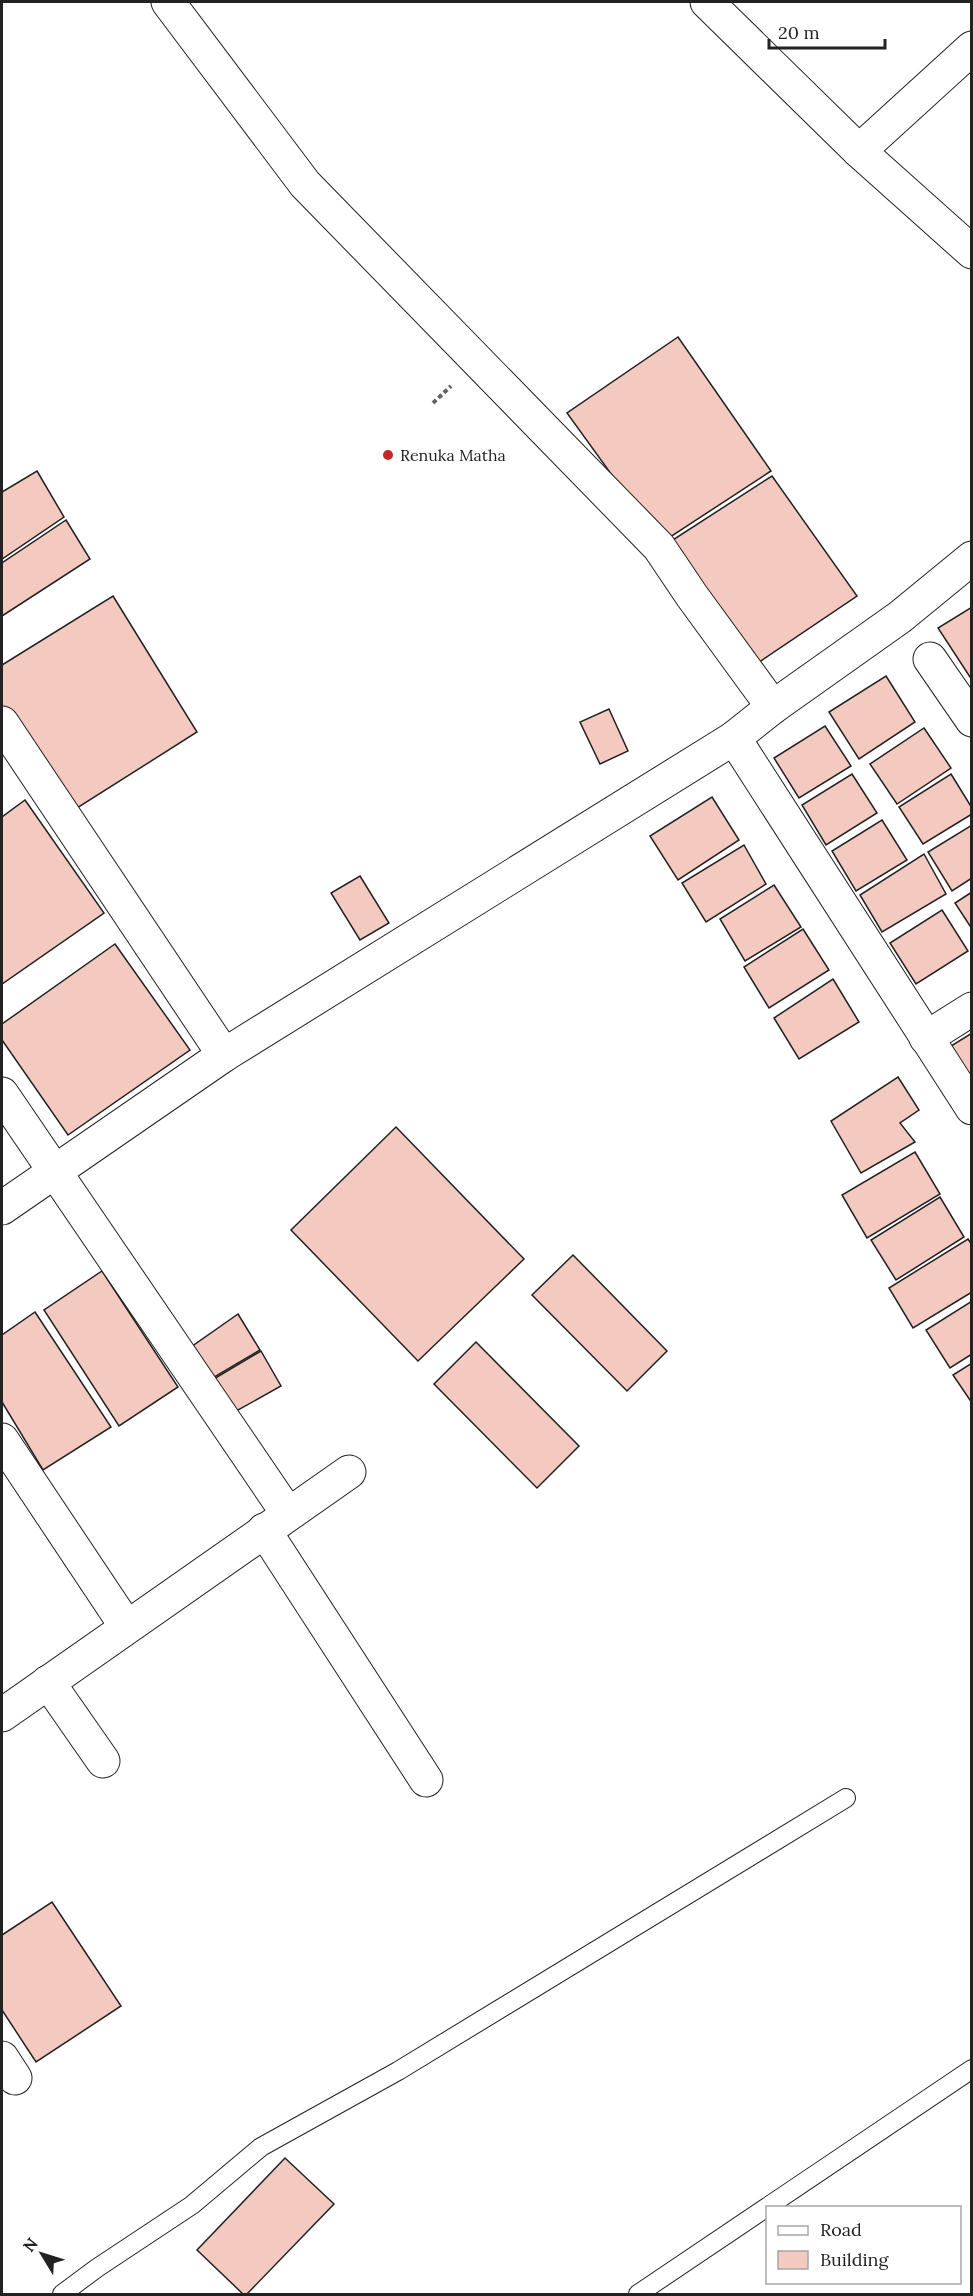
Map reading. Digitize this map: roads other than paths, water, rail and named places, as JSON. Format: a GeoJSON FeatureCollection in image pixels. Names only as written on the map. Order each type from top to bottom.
{"type":"FeatureCollection","features":[{"type":"Feature","properties":{"kind":"street"},"geometry":{"type":"LineString","coordinates":[[168,2],[305,184],[659,547],[773,707]]}},
{"type":"Feature","properties":{"kind":"street"},"geometry":{"type":"LineString","coordinates":[[707,2],[859,151],[972,252]]}},
{"type":"Feature","properties":{"kind":"street"},"geometry":{"type":"LineString","coordinates":[[859,151],[972,48]]}},
{"type":"Feature","properties":{"kind":"street"},"geometry":{"type":"LineString","coordinates":[[2,1208],[224,1055],[734,738],[773,707],[900,617],[972,558]]}},
{"type":"Feature","properties":{"kind":"street"},"geometry":{"type":"LineString","coordinates":[[930,659],[972,720]]}},
{"type":"Feature","properties":{"kind":"street"},"geometry":{"type":"LineString","coordinates":[[2,723],[224,1055]]}},
{"type":"Feature","properties":{"kind":"street"},"geometry":{"type":"LineString","coordinates":[[734,738],[972,1108]]}},
{"type":"Feature","properties":{"kind":"street"},"geometry":{"type":"LineString","coordinates":[[926,1038],[972,1009]]}},
{"type":"Feature","properties":{"kind":"street"},"geometry":{"type":"LineString","coordinates":[[2,1094],[276,1522],[426,1780]]}},
{"type":"Feature","properties":{"kind":"street"},"geometry":{"type":"LineString","coordinates":[[2,1440],[126,1626]]}},
{"type":"Feature","properties":{"kind":"street"},"geometry":{"type":"LineString","coordinates":[[2,1715],[349,1472]]}},
{"type":"Feature","properties":{"kind":"street"},"geometry":{"type":"LineString","coordinates":[[48,1682],[103,1761]]}},
{"type":"Feature","properties":{"kind":"lane"},"geometry":{"type":"LineString","coordinates":[[62,2295],[192,2205],[261,2147],[398,2071],[846,1798]]}},
{"type":"Feature","properties":{"kind":"lane"},"geometry":{"type":"LineString","coordinates":[[770,2206],[972,2069]]}},
{"type":"Feature","properties":{"kind":"lane"},"geometry":{"type":"LineString","coordinates":[[638,2295],[766,2208]]}},
{"type":"Feature","properties":{"kind":"place","name":"Renuka Matha"},"geometry":{"type":"Point","coordinates":[388,455]}}]}
